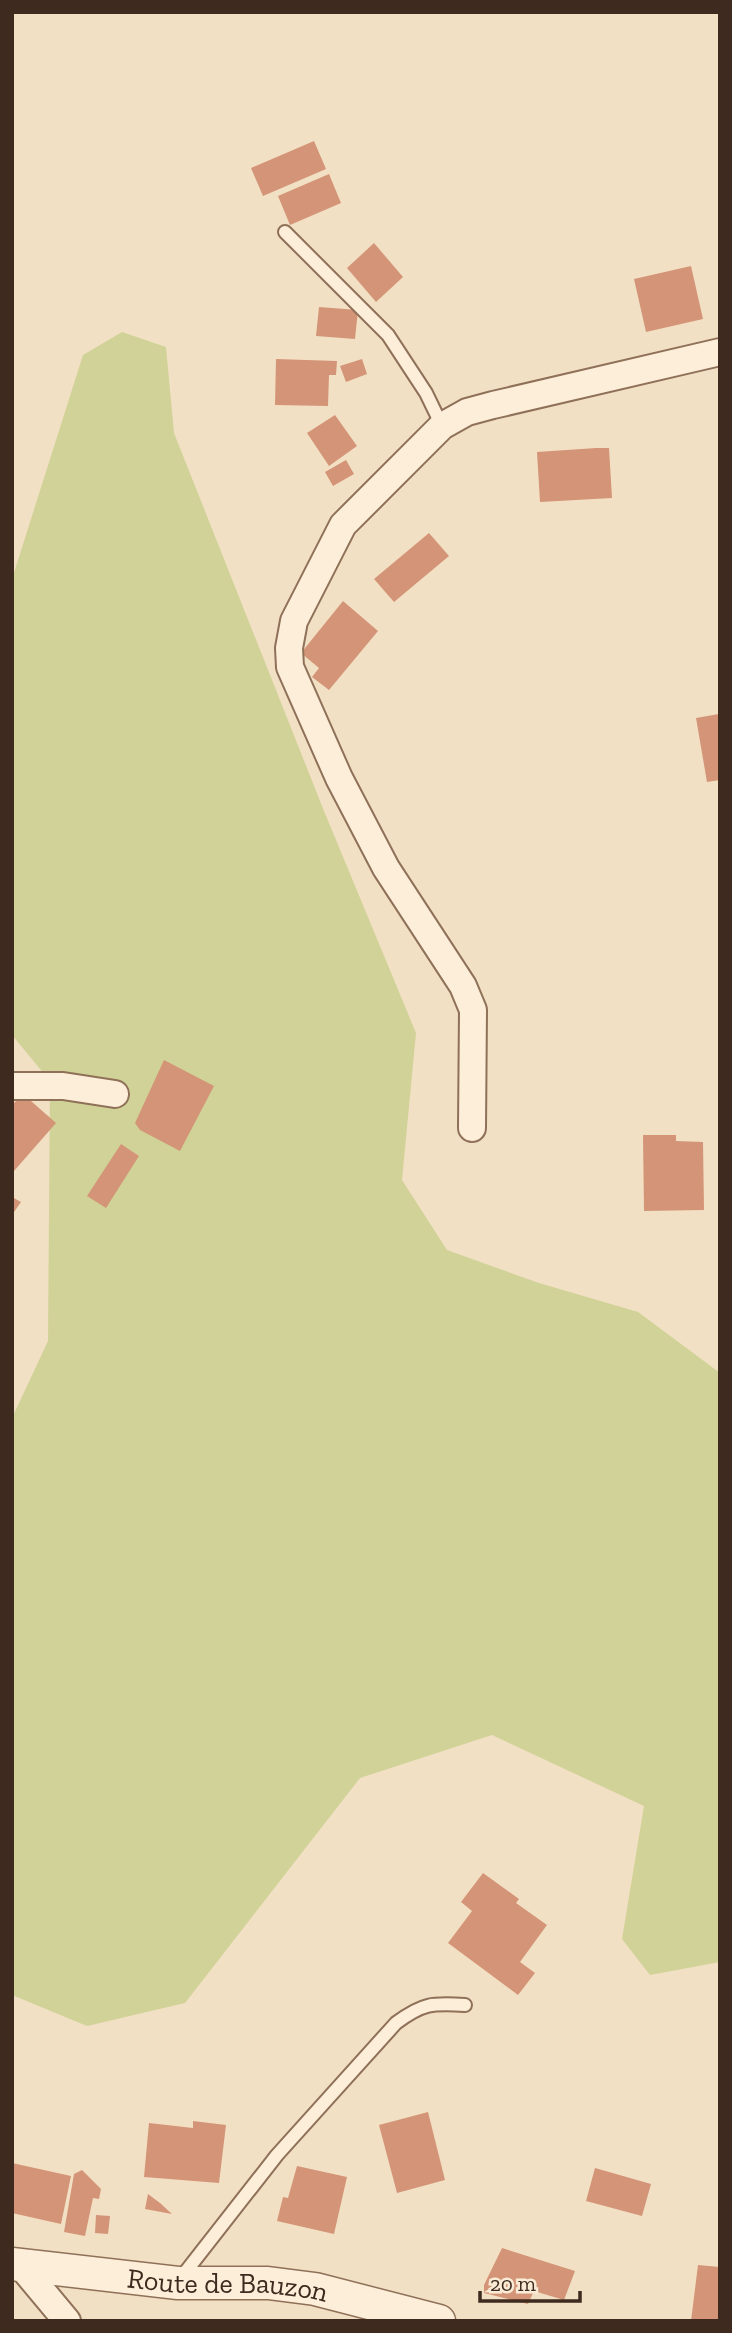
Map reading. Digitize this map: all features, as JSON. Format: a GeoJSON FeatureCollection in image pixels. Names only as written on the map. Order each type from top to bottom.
{"type":"FeatureCollection","features":[{"type":"Feature","properties":{"kind":"street"},"geometry":{"type":"LineString","coordinates":[[472,1128],[473,1010],[456,976],[386,868],[339,778],[290,667],[289,648],[294,621],[343,525],[442,426],[467,412],[493,405],[720,352]]}},
{"type":"Feature","properties":{"kind":"street"},"geometry":{"type":"LineString","coordinates":[[12,1086],[63,1086],[115,1094]]}},
{"type":"Feature","properties":{"kind":"street"},"geometry":{"type":"LineString","coordinates":[[17,2265],[66,2321]]}},
{"type":"Feature","properties":{"kind":"street","name":"Route de Bauzon"},"geometry":{"type":"LineString","coordinates":[[17,2265],[178,2283],[268,2283],[304,2288],[439,2321]]}},
{"type":"Feature","properties":{"kind":"lane"},"geometry":{"type":"LineString","coordinates":[[285,232],[388,335],[426,393],[442,426]]}},
{"type":"Feature","properties":{"kind":"lane"},"geometry":{"type":"LineString","coordinates":[[178,2283],[276,2155],[396,2023],[419,2007],[434,2003],[465,2005]]}},
{"type":"Feature","properties":{"kind":"green space"},"geometry":{"type":"Polygon","coordinates":[[[122,332],[166,347],[174,433],[324,811],[416,1033],[402,1180],[447,1250],[539,1283],[638,1312],[720,1373],[720,1962],[650,1975],[622,1939],[644,1806],[492,1735],[360,1778],[185,2003],[87,2026],[12,1995],[12,1418],[48,1341],[50,1081],[12,1035],[12,579],[83,355],[122,332]]]}},
{"type":"Feature","properties":{"kind":"building"},"geometry":{"type":"Polygon","coordinates":[[[314,141],[326,169],[263,196],[251,168],[314,141]]]}},
{"type":"Feature","properties":{"kind":"building"},"geometry":{"type":"Polygon","coordinates":[[[329,174],[341,203],[290,225],[278,196],[329,174]]]}},
{"type":"Feature","properties":{"kind":"building"},"geometry":{"type":"Polygon","coordinates":[[[374,243],[403,277],[376,302],[347,268],[374,243]]]}},
{"type":"Feature","properties":{"kind":"building"},"geometry":{"type":"Polygon","coordinates":[[[691,266],[703,319],[646,332],[634,279],[691,266]]]}},
{"type":"Feature","properties":{"kind":"building"},"geometry":{"type":"Polygon","coordinates":[[[319,307],[358,310],[355,339],[316,336],[319,307]]]}},
{"type":"Feature","properties":{"kind":"building"},"geometry":{"type":"Polygon","coordinates":[[[276,359],[337,361],[336,375],[329,375],[328,406],[275,405],[276,359]]]}},
{"type":"Feature","properties":{"kind":"building"},"geometry":{"type":"Polygon","coordinates":[[[362,359],[367,374],[346,382],[340,366],[362,359]]]}},
{"type":"Feature","properties":{"kind":"building"},"geometry":{"type":"Polygon","coordinates":[[[335,415],[357,446],[329,466],[307,433],[335,415]]]}},
{"type":"Feature","properties":{"kind":"building"},"geometry":{"type":"Polygon","coordinates":[[[609,448],[612,498],[540,502],[537,452],[609,448]]]}},
{"type":"Feature","properties":{"kind":"building"},"geometry":{"type":"Polygon","coordinates":[[[346,460],[354,474],[333,486],[325,472],[346,460]]]}},
{"type":"Feature","properties":{"kind":"building"},"geometry":{"type":"Polygon","coordinates":[[[429,533],[449,556],[394,602],[374,579],[429,533]]]}},
{"type":"Feature","properties":{"kind":"building"},"geometry":{"type":"Polygon","coordinates":[[[343,601],[378,631],[329,690],[312,677],[319,668],[301,653],[343,601]]]}},
{"type":"Feature","properties":{"kind":"building"},"geometry":{"type":"Polygon","coordinates":[[[719,714],[720,780],[707,782],[696,718],[719,714]]]}},
{"type":"Feature","properties":{"kind":"building"},"geometry":{"type":"Polygon","coordinates":[[[164,1060],[214,1086],[180,1151],[140,1130],[135,1123],[164,1060]]]}},
{"type":"Feature","properties":{"kind":"building"},"geometry":{"type":"Polygon","coordinates":[[[23,1094],[56,1123],[14,1171],[12,1105],[23,1094]]]}},
{"type":"Feature","properties":{"kind":"building"},"geometry":{"type":"Polygon","coordinates":[[[643,1135],[676,1135],[676,1141],[703,1142],[704,1210],[644,1211],[643,1135]]]}},
{"type":"Feature","properties":{"kind":"building"},"geometry":{"type":"Polygon","coordinates":[[[121,1144],[139,1156],[106,1208],[87,1196],[121,1144]]]}},
{"type":"Feature","properties":{"kind":"building"},"geometry":{"type":"Polygon","coordinates":[[[12,1197],[21,1202],[12,1215],[12,1197]]]}},
{"type":"Feature","properties":{"kind":"building"},"geometry":{"type":"Polygon","coordinates":[[[483,1873],[519,1899],[516,1903],[547,1925],[520,1962],[535,1973],[518,1995],[448,1943],[472,1911],[461,1902],[483,1873]]]}},
{"type":"Feature","properties":{"kind":"building"},"geometry":{"type":"Polygon","coordinates":[[[428,2112],[445,2180],[397,2193],[379,2125],[428,2112]]]}},
{"type":"Feature","properties":{"kind":"building"},"geometry":{"type":"Polygon","coordinates":[[[193,2121],[226,2125],[219,2183],[144,2177],[149,2123],[193,2128],[193,2121]]]}},
{"type":"Feature","properties":{"kind":"building"},"geometry":{"type":"Polygon","coordinates":[[[12,2163],[71,2176],[61,2224],[12,2213],[12,2163]]]}},
{"type":"Feature","properties":{"kind":"building"},"geometry":{"type":"Polygon","coordinates":[[[297,2166],[347,2177],[334,2234],[277,2221],[283,2197],[288,2198],[297,2166]]]}},
{"type":"Feature","properties":{"kind":"building"},"geometry":{"type":"Polygon","coordinates":[[[595,2168],[651,2184],[642,2216],[586,2201],[595,2168]]]}},
{"type":"Feature","properties":{"kind":"building"},"geometry":{"type":"Polygon","coordinates":[[[82,2170],[101,2189],[99,2199],[93,2198],[85,2236],[64,2232],[74,2174],[82,2170]]]}},
{"type":"Feature","properties":{"kind":"building"},"geometry":{"type":"Polygon","coordinates":[[[148,2194],[160,2203],[172,2214],[145,2209],[148,2194]]]}},
{"type":"Feature","properties":{"kind":"building"},"geometry":{"type":"Polygon","coordinates":[[[96,2215],[110,2216],[108,2234],[95,2233],[96,2215]]]}},
{"type":"Feature","properties":{"kind":"building"},"geometry":{"type":"Polygon","coordinates":[[[502,2248],[575,2271],[564,2300],[534,2291],[528,2304],[484,2293],[484,2285],[502,2248]]]}},
{"type":"Feature","properties":{"kind":"building"},"geometry":{"type":"Polygon","coordinates":[[[698,2265],[720,2267],[720,2321],[691,2321],[698,2265]]]}}]}
